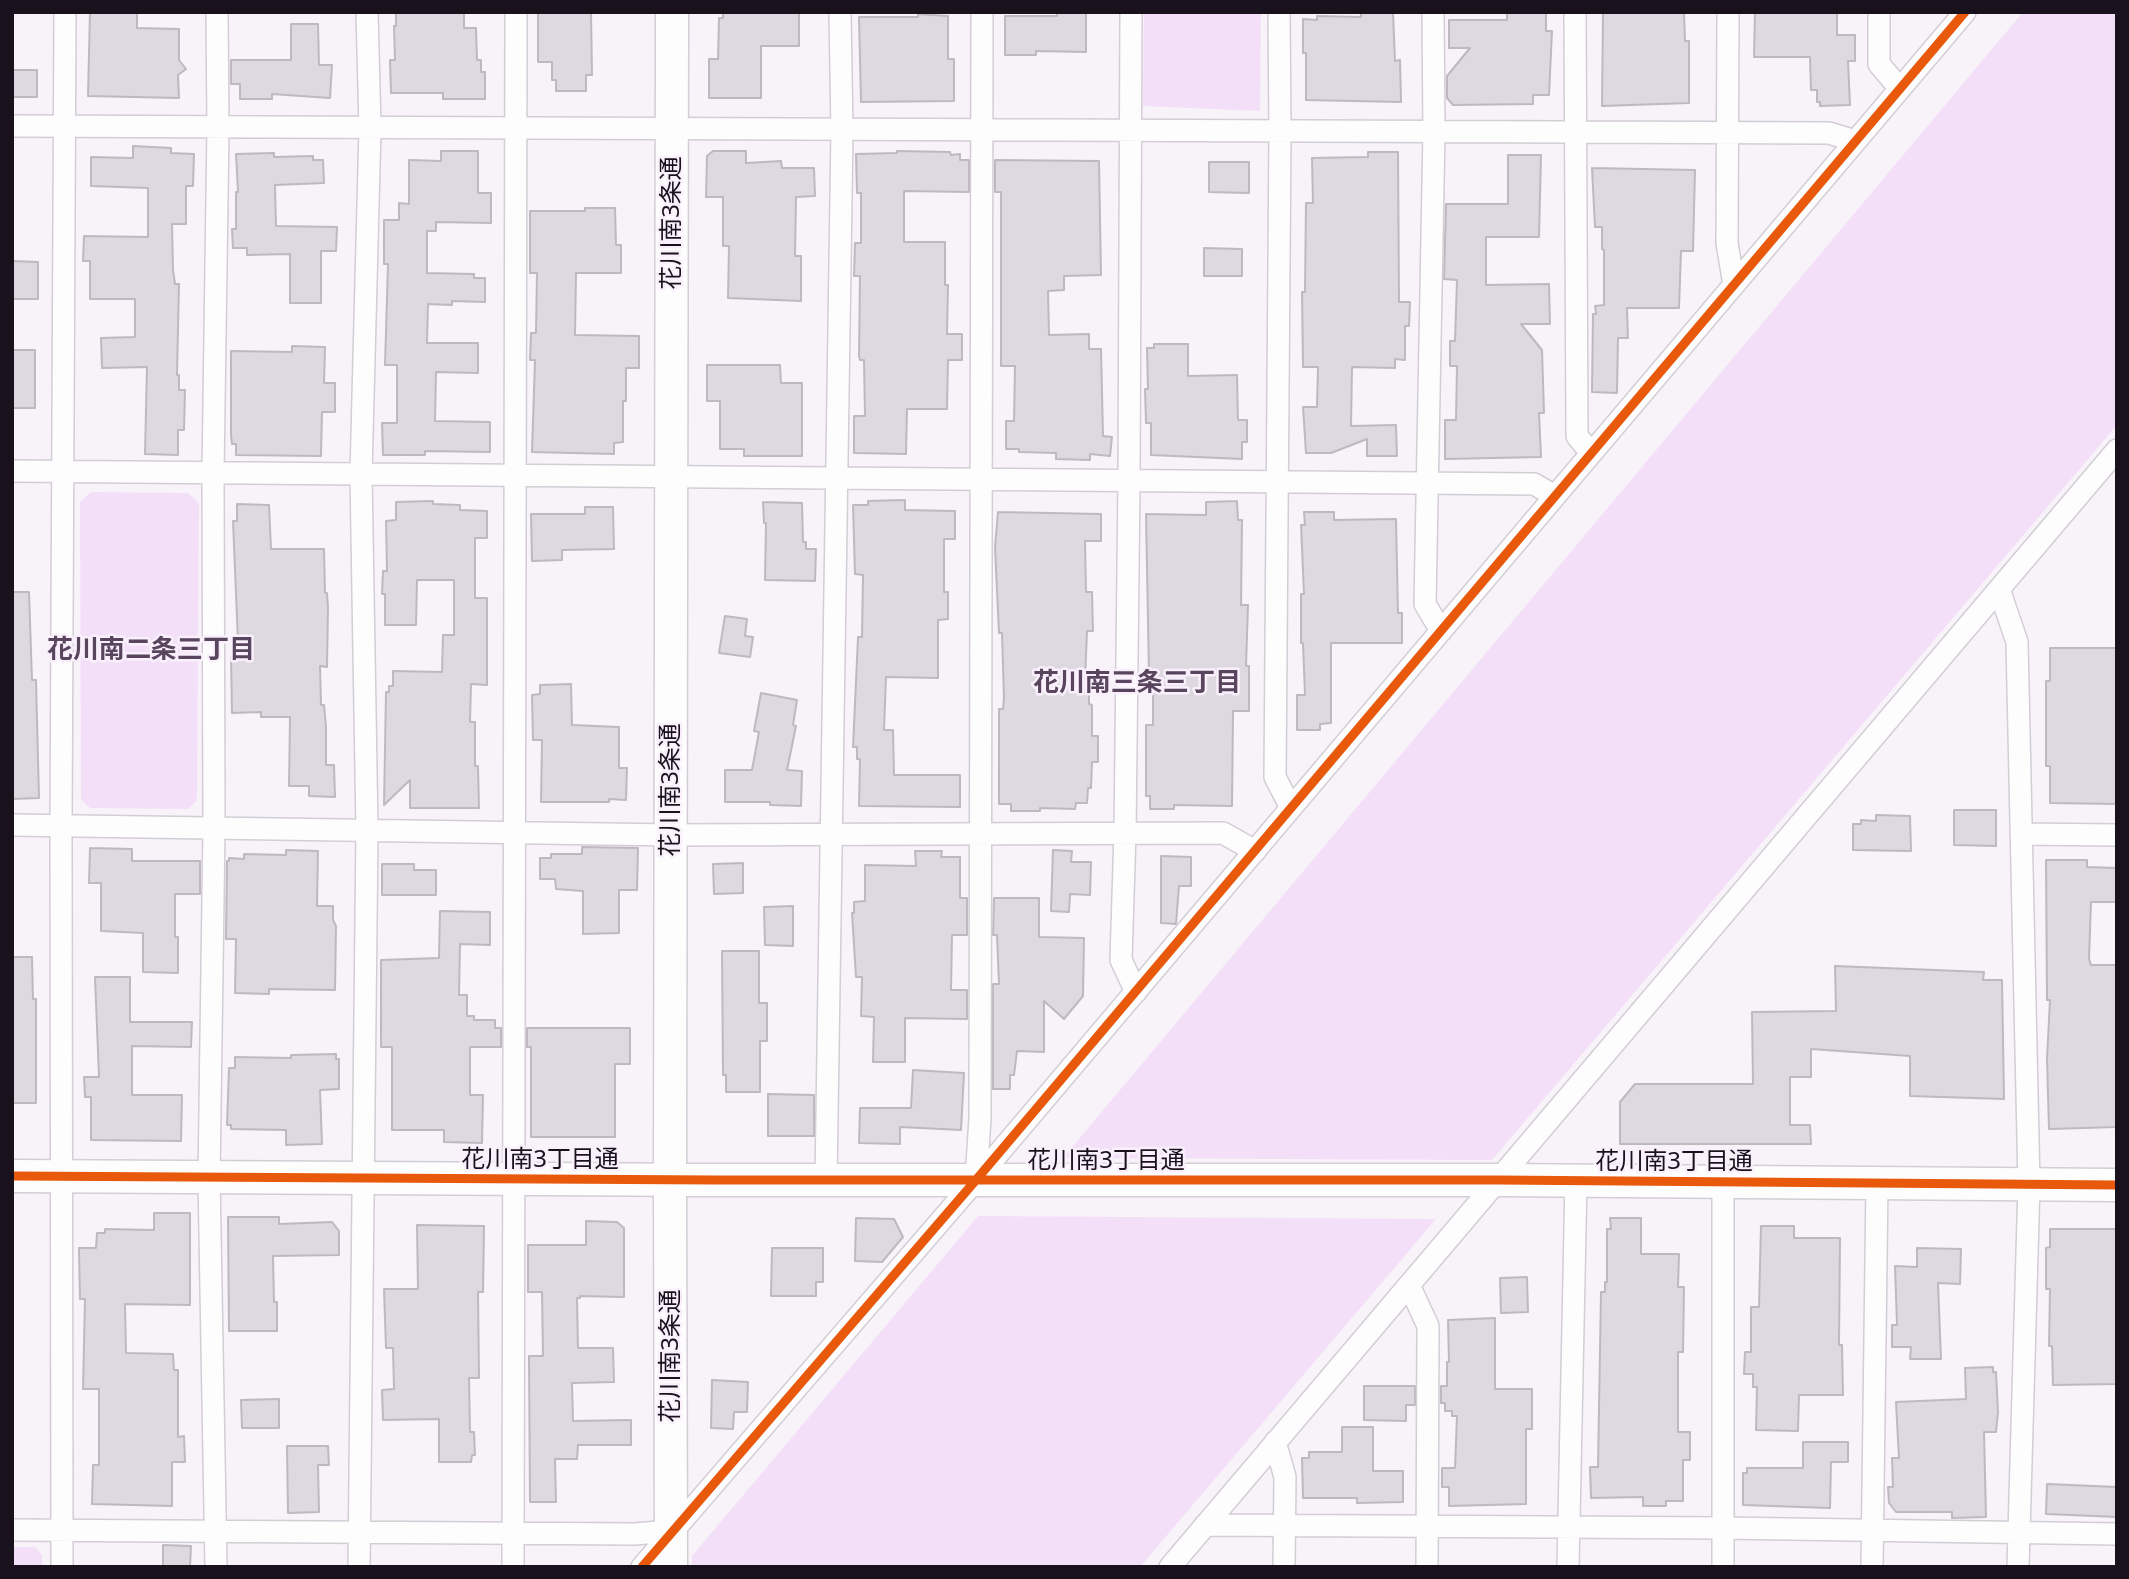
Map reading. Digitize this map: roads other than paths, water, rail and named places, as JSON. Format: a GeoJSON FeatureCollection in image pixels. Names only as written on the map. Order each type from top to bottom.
{"type":"FeatureCollection","features":[{"type":"Feature","properties":{"kind":"street"},"geometry":{"type":"LineString","coordinates":[[62,1567],[61,826],[65,12]]}},
{"type":"Feature","properties":{"kind":"street"},"geometry":{"type":"LineString","coordinates":[[216,1567],[209,1178],[214,828],[213,473],[217,12]]}},
{"type":"Feature","properties":{"kind":"street"},"geometry":{"type":"LineString","coordinates":[[359,1567],[367,830],[361,474],[370,128],[367,12]]}},
{"type":"Feature","properties":{"kind":"street"},"geometry":{"type":"LineString","coordinates":[[513,1567],[516,12]]}},
{"type":"Feature","properties":{"kind":"street","name":"花川南3条通"},"geometry":{"type":"LineString","coordinates":[[671,1567],[672,12]]}},
{"type":"Feature","properties":{"kind":"street"},"geometry":{"type":"LineString","coordinates":[[826,1180],[842,131],[840,12]]}},
{"type":"Feature","properties":{"kind":"street"},"geometry":{"type":"LineString","coordinates":[[976,1180],[980,1118],[982,12]]}},
{"type":"Feature","properties":{"kind":"street"},"geometry":{"type":"LineString","coordinates":[[1131,12],[1129,481],[1121,960],[1136,992]]}},
{"type":"Feature","properties":{"kind":"street"},"geometry":{"type":"LineString","coordinates":[[1279,12],[1275,777],[1291,808]]}},
{"type":"Feature","properties":{"kind":"street"},"geometry":{"type":"LineString","coordinates":[[1433,12],[1434,132],[1425,604],[1441,631]]}},
{"type":"Feature","properties":{"kind":"street"},"geometry":{"type":"LineString","coordinates":[[1575,12],[1577,436],[1591,453]]}},
{"type":"Feature","properties":{"kind":"street"},"geometry":{"type":"LineString","coordinates":[[1728,12],[1727,243],[1734,285]]}},
{"type":"Feature","properties":{"kind":"street"},"geometry":{"type":"LineString","coordinates":[[1879,12],[1879,64],[1899,89]]}},
{"type":"Feature","properties":{"kind":"street"},"geometry":{"type":"LineString","coordinates":[[642,1567],[1136,992],[1965,12]]}},
{"type":"Feature","properties":{"kind":"street"},"geometry":{"type":"LineString","coordinates":[[12,126],[1829,133],[1856,141]]}},
{"type":"Feature","properties":{"kind":"street"},"geometry":{"type":"LineString","coordinates":[[1170,1567],[2117,450]]}},
{"type":"Feature","properties":{"kind":"street"},"geometry":{"type":"LineString","coordinates":[[12,471],[1534,484],[1555,496]]}},
{"type":"Feature","properties":{"kind":"street"},"geometry":{"type":"LineString","coordinates":[[2093,478],[2117,481]]}},
{"type":"Feature","properties":{"kind":"street"},"geometry":{"type":"LineString","coordinates":[[1999,589],[2017,642],[2029,1184],[2018,1567]]}},
{"type":"Feature","properties":{"kind":"street"},"geometry":{"type":"LineString","coordinates":[[12,825],[671,835],[1223,832],[1255,851]]}},
{"type":"Feature","properties":{"kind":"street"},"geometry":{"type":"LineString","coordinates":[[2021,834],[2117,835]]}},
{"type":"Feature","properties":{"kind":"street","name":"花川南3丁目通"},"geometry":{"type":"LineString","coordinates":[[12,1177],[1576,1180],[2117,1185]]}},
{"type":"Feature","properties":{"kind":"street"},"geometry":{"type":"LineString","coordinates":[[1568,1567],[1576,1180]]}},
{"type":"Feature","properties":{"kind":"street"},"geometry":{"type":"LineString","coordinates":[[1723,1181],[1723,1567]]}},
{"type":"Feature","properties":{"kind":"street"},"geometry":{"type":"LineString","coordinates":[[1872,1567],[1877,1183]]}},
{"type":"Feature","properties":{"kind":"street"},"geometry":{"type":"LineString","coordinates":[[1409,1285],[1428,1326],[1427,1567]]}},
{"type":"Feature","properties":{"kind":"street"},"geometry":{"type":"LineString","coordinates":[[1275,1442],[1285,1477],[1284,1567]]}},
{"type":"Feature","properties":{"kind":"street"},"geometry":{"type":"LineString","coordinates":[[1205,1525],[1723,1528],[2117,1534]]}},
{"type":"Feature","properties":{"kind":"street"},"geometry":{"type":"LineString","coordinates":[[12,1530],[634,1534],[671,1531]]}},
{"type":"Feature","properties":{"kind":"district","name":"花川南二条三丁目"},"geometry":{"type":"Point","coordinates":[151,651]}},
{"type":"Feature","properties":{"kind":"district","name":"花川南三条三丁目"},"geometry":{"type":"Point","coordinates":[1137,684]}}]}
